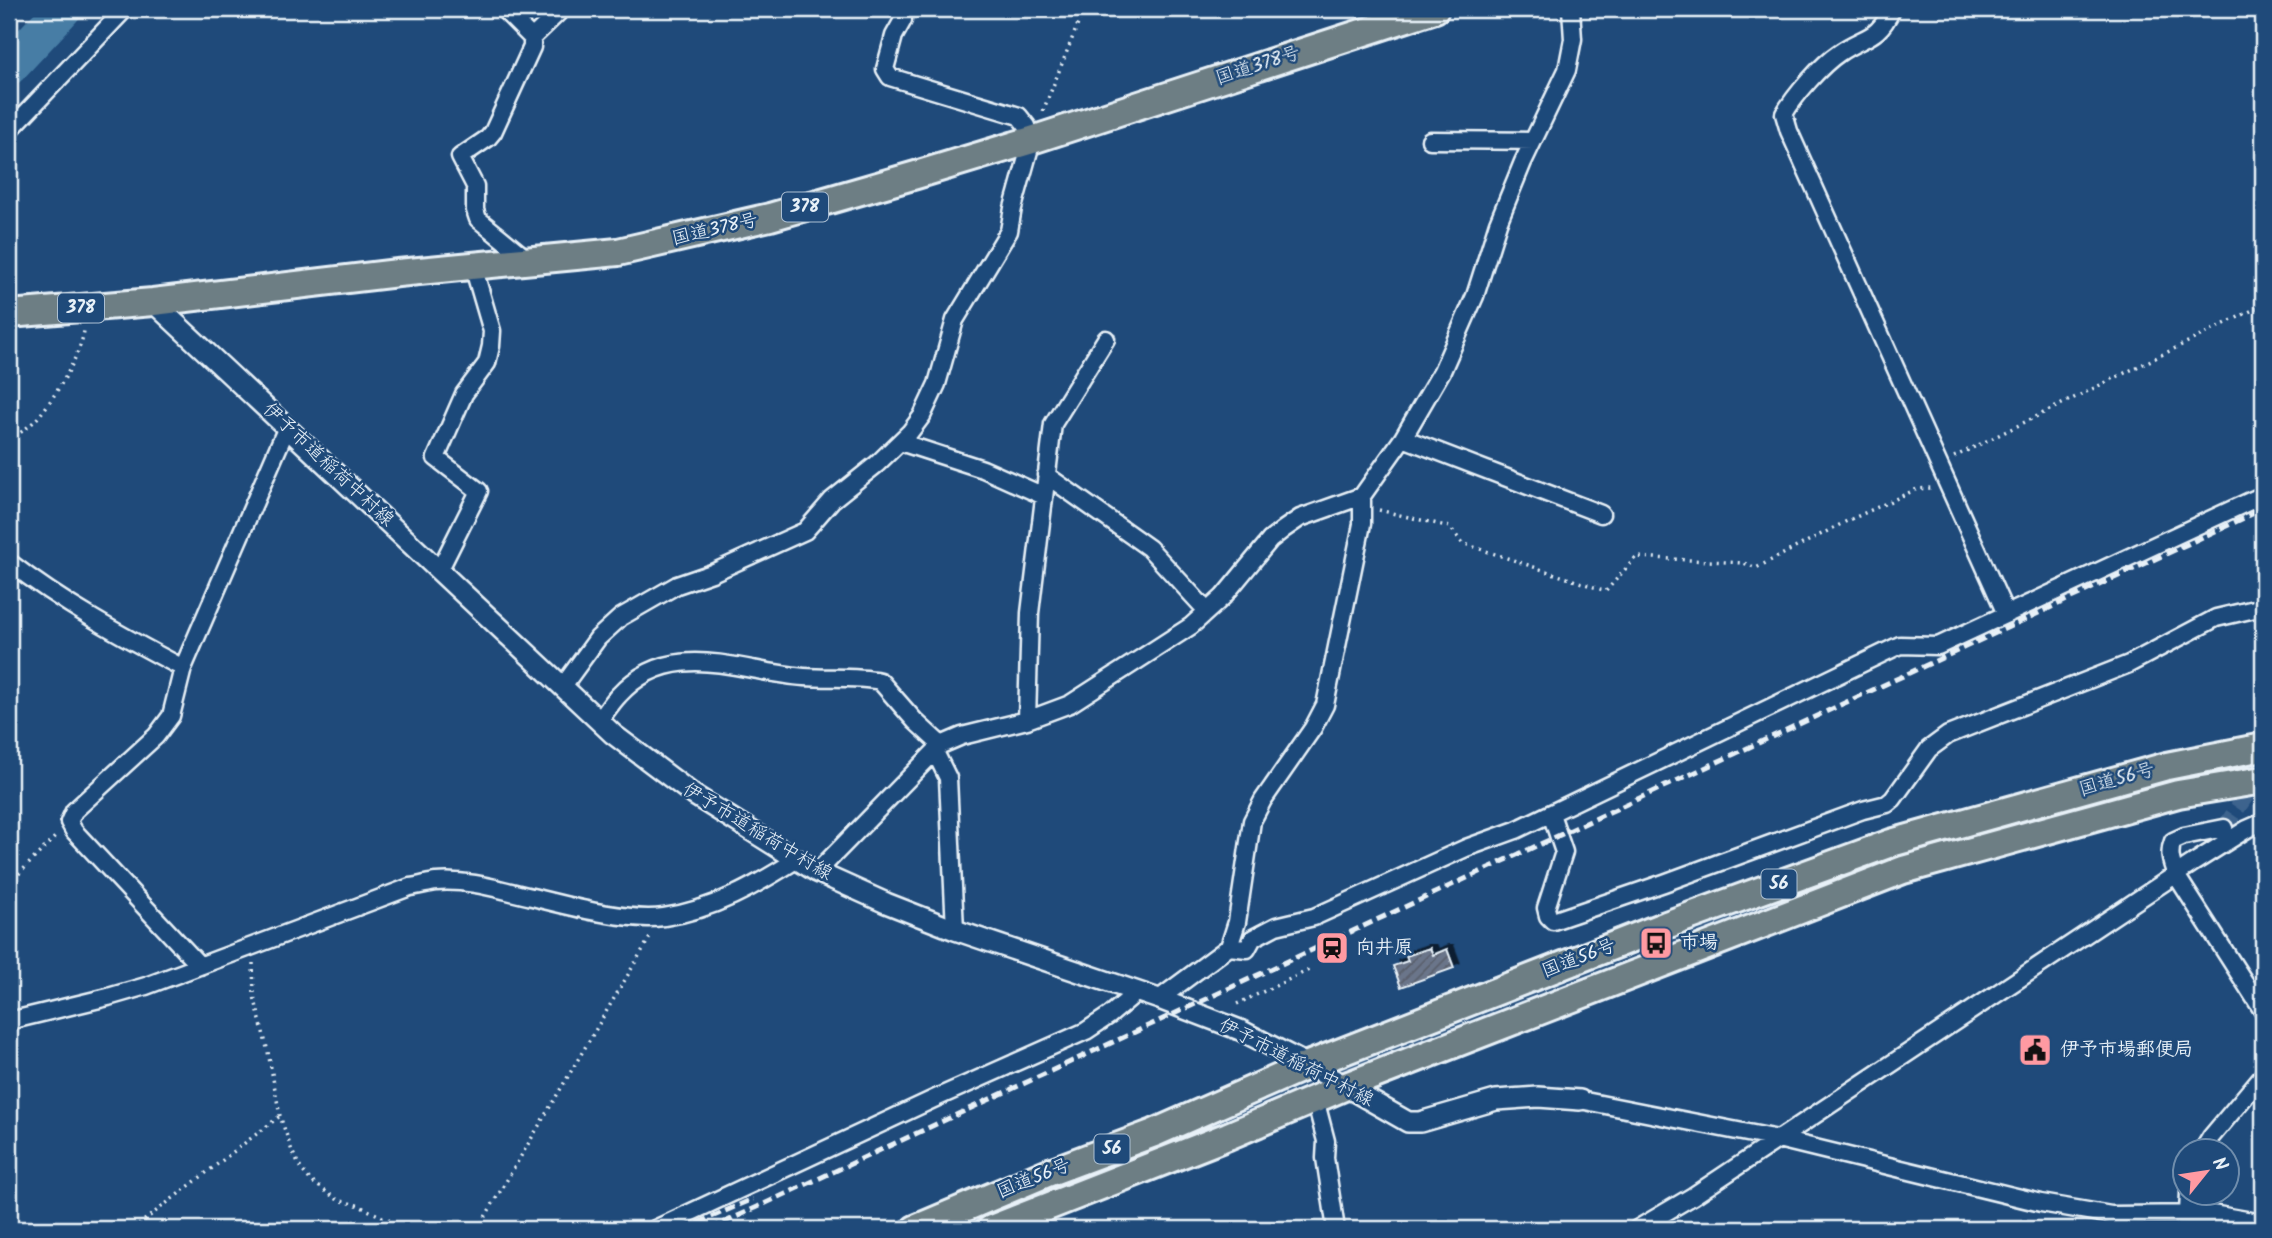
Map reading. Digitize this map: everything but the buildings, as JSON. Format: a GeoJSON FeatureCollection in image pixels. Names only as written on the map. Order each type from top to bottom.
{"type":"FeatureCollection","features":[{"type":"Feature","properties":{"kind":"highway","name":"国道378号"},"geometry":{"type":"LineString","coordinates":[[9,314],[153,302],[618,251],[770,217],[1032,140],[1435,9]]}},
{"type":"Feature","properties":{"kind":"highway","name":"国道56号"},"geometry":{"type":"LineString","coordinates":[[915,1229],[1047,1173],[1154,1133],[1308,1065],[1666,925],[1891,843],[2167,766],[2263,747]]}},
{"type":"Feature","properties":{"kind":"highway","name":"国道56号"},"geometry":{"type":"LineString","coordinates":[[1009,1226],[1346,1086],[1903,870],[2178,794],[2263,780]]}},
{"type":"Feature","properties":{"kind":"street"},"geometry":{"type":"LineString","coordinates":[[9,131],[125,9]]}},
{"type":"Feature","properties":{"kind":"street"},"geometry":{"type":"LineString","coordinates":[[503,9],[531,38],[532,47],[493,132],[460,157],[475,186],[475,210],[478,219],[528,260]]}},
{"type":"Feature","properties":{"kind":"street"},"geometry":{"type":"LineString","coordinates":[[531,38],[562,9]]}},
{"type":"Feature","properties":{"kind":"street"},"geometry":{"type":"LineString","coordinates":[[1159,999],[1229,947],[1237,922],[1252,821],[1263,800],[1314,728],[1325,705],[1363,524],[1362,501],[1442,371],[1470,308],[1498,223],[1567,70],[1573,39],[1571,9]]}},
{"type":"Feature","properties":{"kind":"street"},"geometry":{"type":"LineString","coordinates":[[1892,9],[1884,27],[1838,53],[1795,96],[1784,114],[1789,131],[2006,614]]}},
{"type":"Feature","properties":{"kind":"street"},"geometry":{"type":"LineString","coordinates":[[563,686],[598,638],[621,617],[677,584],[712,573],[805,531],[832,500],[877,464],[910,432],[926,408],[937,384],[955,320],[1009,232],[1032,140],[1027,126],[1019,116],[890,77],[885,69],[894,36],[903,20]]}},
{"type":"Feature","properties":{"kind":"street"},"geometry":{"type":"LineString","coordinates":[[1430,140],[1533,141]]}},
{"type":"Feature","properties":{"kind":"street"},"geometry":{"type":"LineString","coordinates":[[440,569],[479,491],[436,458],[464,394],[487,363],[491,346],[492,331],[472,266]]}},
{"type":"Feature","properties":{"kind":"street","name":"伊予市道稲荷中村線"},"geometry":{"type":"LineString","coordinates":[[153,302],[599,721],[684,788],[817,872],[886,904],[954,930],[1159,999],[1240,1030],[1408,1122],[1420,1122],[1506,1099],[1538,1097],[1580,1100]]}},
{"type":"Feature","properties":{"kind":"street"},"geometry":{"type":"LineString","coordinates":[[1027,720],[1030,613],[1052,424],[1106,339]]}},
{"type":"Feature","properties":{"kind":"street"},"geometry":{"type":"LineString","coordinates":[[200,966],[74,831],[69,822],[74,811],[166,725],[172,716],[183,668],[287,426]]}},
{"type":"Feature","properties":{"kind":"street"},"geometry":{"type":"LineString","coordinates":[[1403,438],[1601,514]]}},
{"type":"Feature","properties":{"kind":"street"},"geometry":{"type":"LineString","coordinates":[[900,442],[983,470],[1044,496]]}},
{"type":"Feature","properties":{"kind":"street"},"geometry":{"type":"LineString","coordinates":[[1046,474],[1149,548],[1207,611]]}},
{"type":"Feature","properties":{"kind":"street"},"geometry":{"type":"LineString","coordinates":[[1229,947],[1247,949],[1253,938],[1276,926],[1314,917],[1466,848],[1516,830],[1900,645],[1938,646],[2263,495]]}},
{"type":"Feature","properties":{"kind":"street"},"geometry":{"type":"LineString","coordinates":[[817,872],[938,748],[961,737],[1027,720],[1070,704],[1191,626],[1223,597],[1270,540],[1284,528],[1300,519],[1362,501]]}},
{"type":"Feature","properties":{"kind":"street"},"geometry":{"type":"LineString","coordinates":[[9,562],[35,583],[91,618],[183,668]]}},
{"type":"Feature","properties":{"kind":"street"},"geometry":{"type":"LineString","coordinates":[[1551,814],[1564,852],[1546,908],[1553,921],[1851,814],[1887,804],[1929,748],[1948,735],[2130,664],[2216,618],[2263,607]]}},
{"type":"Feature","properties":{"kind":"street"},"geometry":{"type":"LineString","coordinates":[[599,721],[634,681],[652,671],[694,660],[802,677],[880,681],[938,748],[948,778],[954,930]]}},
{"type":"Feature","properties":{"kind":"street"},"geometry":{"type":"LineString","coordinates":[[1637,1229],[1693,1196],[2176,875],[2247,829],[2263,822]]}},
{"type":"Feature","properties":{"kind":"street"},"geometry":{"type":"LineString","coordinates":[[2224,828],[2184,836],[2174,841],[2169,850],[2176,875],[2263,1011]]}},
{"type":"Feature","properties":{"kind":"street"},"geometry":{"type":"LineString","coordinates":[[9,1021],[108,998],[146,986],[410,887],[436,882],[462,882],[596,911],[662,917],[716,904],[745,891],[796,860]]}},
{"type":"Feature","properties":{"kind":"street"},"geometry":{"type":"LineString","coordinates":[[656,1229],[1086,1031],[1137,992]]}},
{"type":"Feature","properties":{"kind":"street"},"geometry":{"type":"LineString","coordinates":[[2213,1136],[2263,1076]]}},
{"type":"Feature","properties":{"kind":"street"},"geometry":{"type":"LineString","coordinates":[[1315,1099],[1326,1141],[1325,1158],[1336,1229]]}},
{"type":"Feature","properties":{"kind":"street"},"geometry":{"type":"LineString","coordinates":[[1580,1100],[1778,1139],[2041,1203],[2110,1215],[2212,1214],[2263,1223]]}},
{"type":"Feature","properties":{"kind":"street"},"geometry":{"type":"LineString","coordinates":[[2188,1206],[2188,1214]]}},
{"type":"Feature","properties":{"kind":"street"},"geometry":{"type":"LineString","coordinates":[[2101,1229],[2110,1215]]}},
{"type":"Feature","properties":{"kind":"path"},"geometry":{"type":"LineString","coordinates":[[1032,140],[1084,9]]}},
{"type":"Feature","properties":{"kind":"path"},"geometry":{"type":"LineString","coordinates":[[1938,465],[2263,305]]}},
{"type":"Feature","properties":{"kind":"path"},"geometry":{"type":"LineString","coordinates":[[9,440],[40,416],[61,383],[84,335],[86,307]]}},
{"type":"Feature","properties":{"kind":"path"},"geometry":{"type":"LineString","coordinates":[[1362,501],[1450,527],[1462,542],[1606,590],[1636,557],[1744,563],[1756,568],[1917,489],[1933,488]]}},
{"type":"Feature","properties":{"kind":"path"},"geometry":{"type":"LineString","coordinates":[[9,884],[69,822]]}},
{"type":"Feature","properties":{"kind":"path"},"geometry":{"type":"LineString","coordinates":[[478,1229],[662,917]]}},
{"type":"Feature","properties":{"kind":"path"},"geometry":{"type":"LineString","coordinates":[[255,947],[252,974],[254,996],[280,1116],[301,1169],[311,1181],[338,1200],[357,1205],[408,1229]]}},
{"type":"Feature","properties":{"kind":"path"},"geometry":{"type":"LineString","coordinates":[[1237,1004],[1309,970],[1308,966]]}},
{"type":"Feature","properties":{"kind":"path"},"geometry":{"type":"LineString","coordinates":[[133,1229],[280,1116]]}},
{"type":"Feature","properties":{"kind":"waterway"},"geometry":{"type":"LineString","coordinates":[[9,67],[63,9]]}},
{"type":"Feature","properties":{"kind":"tunnel"},"geometry":{"type":"LineString","coordinates":[[2224,828],[2258,778]]}},
{"type":"Feature","properties":{"kind":"railway"},"geometry":{"type":"LineString","coordinates":[[710,1229],[2263,509]]}},
{"type":"Feature","properties":{"kind":"railway"},"geometry":{"type":"LineString","coordinates":[[684,1229],[753,1199]]}},
{"type":"Feature","properties":{"kind":"place","name":"市場"},"geometry":{"type":"Point","coordinates":[1656,943]}},
{"type":"Feature","properties":{"kind":"place","name":"向井原"},"geometry":{"type":"Point","coordinates":[1332,948]}},
{"type":"Feature","properties":{"kind":"place","name":"伊予市場郵便局"},"geometry":{"type":"Point","coordinates":[2035,1050]}}]}
